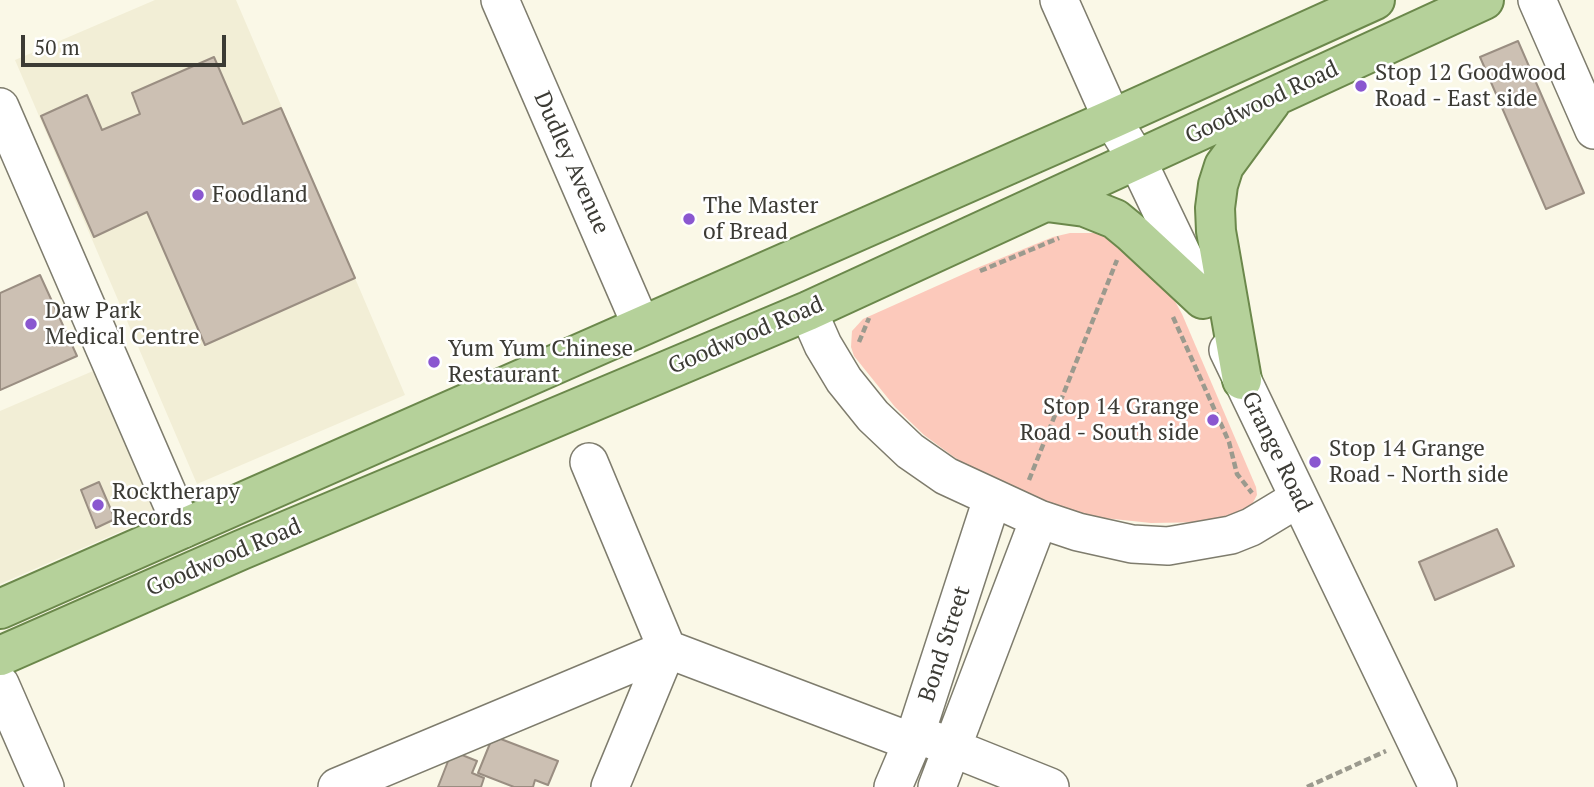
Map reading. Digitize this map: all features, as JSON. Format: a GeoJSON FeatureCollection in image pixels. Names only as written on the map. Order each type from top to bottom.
{"type":"FeatureCollection","features":[{"type":"Feature","properties":{"kind":"main road","name":"Goodwood Road"},"geometry":{"type":"LineString","coordinates":[[0,609],[1112,119],[1375,0]]}},
{"type":"Feature","properties":{"kind":"main road","name":"Goodwood Road"},"geometry":{"type":"LineString","coordinates":[[0,656],[242,550],[808,311],[1483,0]]}},
{"type":"Feature","properties":{"kind":"main road"},"geometry":{"type":"LineString","coordinates":[[1242,380],[1216,231],[1215,208],[1224,166],[1274,97]]}},
{"type":"Feature","properties":{"kind":"main road"},"geometry":{"type":"LineString","coordinates":[[1047,202],[1085,207],[1115,219],[1132,233],[1187,306]]}},
{"type":"Feature","properties":{"kind":"main road"},"geometry":{"type":"LineString","coordinates":[[154,588],[183,529],[242,550]]}},
{"type":"Feature","properties":{"kind":"street","name":"Dudley Avenue"},"geometry":{"type":"LineString","coordinates":[[500,0],[641,325]]}},
{"type":"Feature","properties":{"kind":"street","name":"Grange Road"},"geometry":{"type":"LineString","coordinates":[[1059,0],[1112,119],[1137,160],[1187,306],[1242,380],[1284,507],[1416,737],[1438,787]]}},
{"type":"Feature","properties":{"kind":"street"},"geometry":{"type":"LineString","coordinates":[[1537,0],[1594,130]]}},
{"type":"Feature","properties":{"kind":"street"},"geometry":{"type":"LineString","coordinates":[[0,107],[183,529]]}},
{"type":"Feature","properties":{"kind":"street"},"geometry":{"type":"LineString","coordinates":[[808,311],[823,345],[844,380],[873,416],[919,457],[947,476],[1039,519],[1078,532],[1132,544],[1168,546],[1231,535],[1284,507]]}},
{"type":"Feature","properties":{"kind":"street"},"geometry":{"type":"LineString","coordinates":[[589,463],[667,649],[610,787]]}},
{"type":"Feature","properties":{"kind":"street","name":"Bond Street"},"geometry":{"type":"LineString","coordinates":[[893,787],[914,737],[992,499]]}},
{"type":"Feature","properties":{"kind":"street","name":"Bond Street"},"geometry":{"type":"LineString","coordinates":[[937,787],[1039,519]]}},
{"type":"Feature","properties":{"kind":"street"},"geometry":{"type":"LineString","coordinates":[[337,787],[667,649],[952,748],[1050,787]]}},
{"type":"Feature","properties":{"kind":"street"},"geometry":{"type":"LineString","coordinates":[[0,684],[45,787]]}},
{"type":"Feature","properties":{"kind":"path"},"geometry":{"type":"LineString","coordinates":[[968,276],[1056,239],[1066,238]]}},
{"type":"Feature","properties":{"kind":"path"},"geometry":{"type":"LineString","coordinates":[[1028,482],[1118,256],[1129,264]]}},
{"type":"Feature","properties":{"kind":"path"},"geometry":{"type":"LineString","coordinates":[[1187,306],[1237,474],[1284,507]]}},
{"type":"Feature","properties":{"kind":"path"},"geometry":{"type":"LineString","coordinates":[[858,344],[868,319],[881,313]]}},
{"type":"Feature","properties":{"kind":"path"},"geometry":{"type":"LineString","coordinates":[[1307,787],[1416,737]]}},
{"type":"Feature","properties":{"kind":"shaded area"},"geometry":{"type":"Polygon","coordinates":[[[155,0],[236,0],[405,395],[197,484],[15,60],[155,0]]]}},
{"type":"Feature","properties":{"kind":"shaded area"},"geometry":{"type":"Polygon","coordinates":[[[1070,233],[1104,233],[1165,283],[1182,314],[1256,487],[1257,495],[1249,510],[1239,516],[1209,522],[1151,523],[1104,518],[1062,509],[986,477],[924,435],[895,407],[854,356],[851,347],[852,331],[863,319],[977,268],[1053,237],[1070,233]]]}},
{"type":"Feature","properties":{"kind":"shaded area"},"geometry":{"type":"Polygon","coordinates":[[[100,368],[163,513],[0,584],[0,411],[100,368]]]}},
{"type":"Feature","properties":{"kind":"building"},"geometry":{"type":"Polygon","coordinates":[[[1518,41],[1584,193],[1546,209],[1480,57],[1518,41]]]}},
{"type":"Feature","properties":{"kind":"building","name":"Foodland"},"geometry":{"type":"Polygon","coordinates":[[[214,57],[243,124],[281,108],[355,278],[205,345],[147,212],[94,237],[41,116],[87,95],[102,130],[140,114],[132,93],[214,57]]]}},
{"type":"Feature","properties":{"kind":"building","name":"Daw Park Medical Centre"},"geometry":{"type":"Polygon","coordinates":[[[40,275],[77,356],[0,390],[0,293],[40,275]]]}},
{"type":"Feature","properties":{"kind":"building","name":"Rocktherapy Records"},"geometry":{"type":"Polygon","coordinates":[[[99,482],[115,519],[96,528],[81,490],[99,482]]]}},
{"type":"Feature","properties":{"kind":"building"},"geometry":{"type":"Polygon","coordinates":[[[1497,529],[1514,566],[1435,600],[1419,562],[1497,529]]]}},
{"type":"Feature","properties":{"kind":"building"},"geometry":{"type":"Polygon","coordinates":[[[493,736],[558,761],[548,785],[535,780],[533,787],[514,787],[478,773],[493,736]]]}},
{"type":"Feature","properties":{"kind":"building"},"geometry":{"type":"Polygon","coordinates":[[[452,751],[477,761],[472,773],[484,778],[481,787],[438,787],[452,751]]]}},
{"type":"Feature","properties":{"kind":"place","name":"Stop 12 Goodwood Road - East side"},"geometry":{"type":"Point","coordinates":[1361,86]}},
{"type":"Feature","properties":{"kind":"place","name":"Foodland"},"geometry":{"type":"Point","coordinates":[198,195]}},
{"type":"Feature","properties":{"kind":"place","name":"The Master of Bread"},"geometry":{"type":"Point","coordinates":[689,219]}},
{"type":"Feature","properties":{"kind":"place","name":"Daw Park Medical Centre"},"geometry":{"type":"Point","coordinates":[31,324]}},
{"type":"Feature","properties":{"kind":"place","name":"Yum Yum Chinese Restaurant"},"geometry":{"type":"Point","coordinates":[434,362]}},
{"type":"Feature","properties":{"kind":"place","name":"Stop 14 Grange Road - South side"},"geometry":{"type":"Point","coordinates":[1213,420]}},
{"type":"Feature","properties":{"kind":"place","name":"Stop 14 Grange Road - North side"},"geometry":{"type":"Point","coordinates":[1315,462]}},
{"type":"Feature","properties":{"kind":"place","name":"Rocktherapy Records"},"geometry":{"type":"Point","coordinates":[98,505]}}]}
